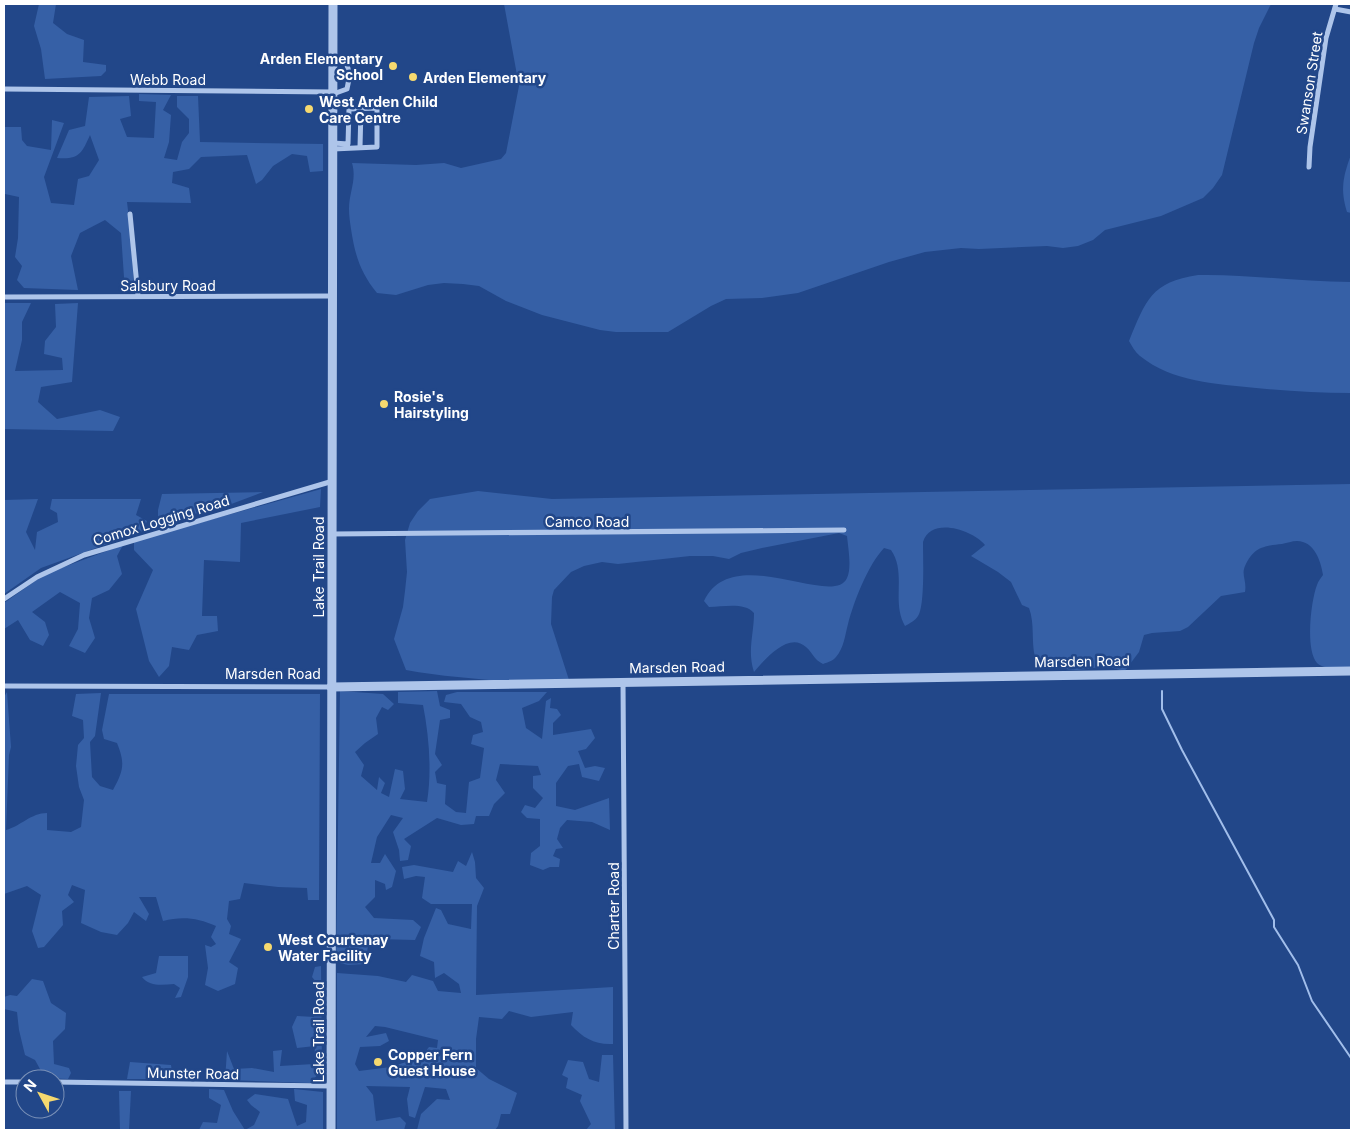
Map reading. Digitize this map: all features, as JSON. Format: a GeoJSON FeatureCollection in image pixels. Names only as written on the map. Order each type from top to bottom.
{"type":"FeatureCollection","features":[{"type":"Feature","properties":{"kind":"street","name":"Lake Trail Road"},"geometry":{"type":"LineString","coordinates":[[331,1130],[333,4]]}},
{"type":"Feature","properties":{"kind":"street"},"geometry":{"type":"LineString","coordinates":[[1335,6],[1351,12]]}},
{"type":"Feature","properties":{"kind":"street","name":"Swanson Street"},"geometry":{"type":"LineString","coordinates":[[1310,167],[1310,147],[1326,38],[1335,6]]}},
{"type":"Feature","properties":{"kind":"street"},"geometry":{"type":"LineString","coordinates":[[333,58],[343,59],[346,63],[350,81],[347,89],[333,93]]}},
{"type":"Feature","properties":{"kind":"street","name":"Webb Road"},"geometry":{"type":"LineString","coordinates":[[4,89],[333,93]]}},
{"type":"Feature","properties":{"kind":"street"},"geometry":{"type":"LineString","coordinates":[[377,108],[377,147],[333,146],[348,144],[349,109],[377,108]]}},
{"type":"Feature","properties":{"kind":"street"},"geometry":{"type":"LineString","coordinates":[[360,147],[361,109]]}},
{"type":"Feature","properties":{"kind":"street"},"geometry":{"type":"LineString","coordinates":[[130,214],[138,296]]}},
{"type":"Feature","properties":{"kind":"street","name":"Salsbury Road"},"geometry":{"type":"LineString","coordinates":[[4,297],[333,296]]}},
{"type":"Feature","properties":{"kind":"street","name":"Comox Logging Road"},"geometry":{"type":"LineString","coordinates":[[4,599],[37,577],[84,555],[333,481]]}},
{"type":"Feature","properties":{"kind":"street","name":"Camco Road"},"geometry":{"type":"LineString","coordinates":[[331,534],[844,530]]}},
{"type":"Feature","properties":{"kind":"street","name":"Marsden Road"},"geometry":{"type":"LineString","coordinates":[[4,686],[331,686],[1351,672]]}},
{"type":"Feature","properties":{"kind":"street","name":"Charter Road"},"geometry":{"type":"LineString","coordinates":[[623,681],[626,1130]]}},
{"type":"Feature","properties":{"kind":"street","name":"Munster Road"},"geometry":{"type":"LineString","coordinates":[[65,1082],[331,1086]]}},
{"type":"Feature","properties":{"kind":"shaded area"},"geometry":{"type":"Polygon","coordinates":[[[39,4],[56,4],[53,23],[67,34],[84,40],[83,62],[106,65],[106,71],[101,76],[45,79],[41,49],[34,26],[39,4]]]}},
{"type":"Feature","properties":{"kind":"shaded area"},"geometry":{"type":"Polygon","coordinates":[[[504,4],[1271,4],[1254,43],[1222,175],[1203,198],[1161,216],[1105,230],[1093,240],[1078,246],[1063,248],[1047,246],[961,248],[925,252],[889,262],[798,293],[762,298],[726,299],[668,332],[616,332],[600,330],[542,315],[506,301],[479,286],[444,283],[428,285],[396,295],[377,293],[366,278],[359,263],[349,214],[354,175],[352,163],[416,165],[444,163],[461,168],[501,159],[506,153],[519,86],[504,4]]]}},
{"type":"Feature","properties":{"kind":"shaded area"},"geometry":{"type":"Polygon","coordinates":[[[139,94],[171,95],[163,110],[171,115],[169,142],[164,158],[177,160],[182,142],[189,133],[189,119],[177,107],[177,96],[198,96],[200,142],[323,144],[323,171],[310,172],[307,156],[292,154],[273,166],[262,180],[256,184],[247,155],[201,157],[189,169],[173,172],[172,183],[189,188],[191,203],[127,202],[134,290],[125,292],[121,233],[105,220],[80,233],[71,256],[78,290],[24,288],[17,280],[22,266],[15,257],[18,238],[19,197],[5,194],[4,127],[21,127],[22,140],[27,146],[51,150],[52,120],[64,123],[44,177],[51,203],[74,205],[78,179],[89,176],[99,160],[90,135],[79,154],[70,158],[57,158],[69,130],[85,126],[89,97],[129,96],[131,116],[120,119],[127,137],[154,138],[156,102],[139,101],[139,94]]]}},
{"type":"Feature","properties":{"kind":"shaded area"},"geometry":{"type":"Polygon","coordinates":[[[1351,155],[1351,213],[1347,212],[1343,190],[1344,176],[1351,155]]]}},
{"type":"Feature","properties":{"kind":"shaded area"},"geometry":{"type":"Polygon","coordinates":[[[1198,275],[1351,282],[1351,393],[1292,391],[1211,383],[1166,371],[1140,356],[1129,341],[1140,314],[1152,295],[1170,282],[1198,275]]]}},
{"type":"Feature","properties":{"kind":"shaded area"},"geometry":{"type":"Polygon","coordinates":[[[4,303],[31,303],[22,322],[22,340],[15,371],[63,370],[62,358],[44,354],[45,341],[56,327],[55,304],[78,303],[72,382],[41,387],[38,402],[57,419],[100,410],[120,417],[113,431],[4,429],[4,303]]]}},
{"type":"Feature","properties":{"kind":"shaded area"},"geometry":{"type":"Polygon","coordinates":[[[1351,484],[1351,669],[1324,667],[1317,663],[1313,657],[1310,637],[1311,613],[1317,585],[1323,575],[1316,553],[1308,544],[1303,542],[1295,541],[1269,546],[1256,551],[1248,560],[1244,569],[1245,592],[1221,596],[1188,627],[1180,631],[1144,635],[1139,652],[1124,672],[1106,667],[1077,670],[1060,668],[1035,657],[1032,620],[1029,608],[1022,605],[1011,582],[971,556],[985,545],[979,539],[952,528],[934,529],[927,534],[923,542],[923,592],[917,618],[905,626],[899,607],[899,578],[896,559],[891,550],[884,548],[872,564],[862,584],[841,650],[833,659],[823,664],[806,647],[792,642],[785,644],[771,654],[754,672],[751,650],[754,613],[745,607],[739,606],[709,607],[704,601],[718,584],[736,576],[758,576],[823,586],[838,585],[847,578],[849,563],[847,536],[839,533],[762,548],[741,553],[729,559],[713,556],[690,556],[618,564],[602,562],[584,566],[571,572],[554,590],[551,624],[569,680],[569,687],[551,687],[406,670],[394,639],[403,607],[407,572],[405,540],[410,523],[418,511],[430,499],[478,491],[552,499],[1351,484]]]}},
{"type":"Feature","properties":{"kind":"shaded area"},"geometry":{"type":"Polygon","coordinates":[[[321,489],[320,507],[241,523],[240,562],[204,560],[202,616],[217,616],[218,631],[197,635],[189,650],[172,647],[169,666],[159,677],[149,661],[136,609],[153,570],[134,550],[134,541],[321,489]]]}},
{"type":"Feature","properties":{"kind":"shaded area"},"geometry":{"type":"Polygon","coordinates":[[[263,492],[226,506],[158,523],[158,510],[162,494],[263,492]]]}},
{"type":"Feature","properties":{"kind":"shaded area"},"geometry":{"type":"Polygon","coordinates":[[[38,499],[26,532],[35,550],[37,532],[58,522],[57,513],[50,509],[52,499],[141,499],[136,515],[147,521],[143,531],[41,568],[4,594],[4,500],[38,499]]]}},
{"type":"Feature","properties":{"kind":"shaded area"},"geometry":{"type":"Polygon","coordinates":[[[123,545],[117,556],[122,574],[109,590],[92,598],[89,618],[95,638],[85,653],[69,646],[78,629],[80,603],[60,592],[32,612],[45,622],[49,635],[43,646],[30,640],[18,620],[4,629],[4,603],[45,574],[123,545]]]}},
{"type":"Feature","properties":{"kind":"shaded area"},"geometry":{"type":"Polygon","coordinates":[[[340,691],[383,694],[394,704],[388,710],[382,707],[376,718],[378,734],[355,752],[364,765],[361,776],[377,790],[379,777],[385,783],[381,793],[389,797],[395,769],[403,771],[405,789],[400,799],[427,802],[429,754],[423,705],[398,703],[398,692],[437,691],[440,706],[450,710],[450,718],[440,720],[435,754],[442,765],[435,772],[437,783],[446,785],[445,804],[456,812],[466,813],[469,782],[480,778],[484,748],[471,744],[473,735],[483,732],[481,722],[470,717],[461,704],[444,702],[446,695],[457,692],[547,692],[539,701],[522,708],[526,728],[542,739],[546,701],[551,698],[550,708],[557,709],[561,715],[553,723],[553,735],[591,729],[595,738],[586,749],[578,751],[585,768],[595,766],[605,768],[599,781],[582,777],[579,764],[568,766],[556,783],[556,806],[575,810],[609,798],[610,830],[592,822],[567,820],[560,828],[557,839],[563,848],[556,849],[553,856],[560,859],[559,867],[550,867],[543,870],[530,865],[531,853],[540,846],[540,819],[527,818],[521,812],[525,805],[535,808],[543,798],[533,788],[533,776],[541,775],[538,766],[500,764],[496,780],[505,793],[494,804],[489,816],[476,816],[474,824],[461,825],[437,818],[404,839],[411,846],[408,860],[400,861],[399,850],[393,832],[403,818],[391,815],[377,837],[371,863],[380,863],[385,854],[396,871],[392,887],[386,890],[385,884],[375,880],[375,897],[365,907],[374,918],[413,920],[421,927],[415,940],[376,939],[368,946],[365,964],[348,965],[336,962],[340,691]]]}},
{"type":"Feature","properties":{"kind":"shaded area"},"geometry":{"type":"Polygon","coordinates":[[[7,692],[11,747],[9,755],[6,830],[31,817],[47,813],[47,830],[71,832],[81,827],[84,800],[79,787],[76,766],[78,745],[84,738],[83,720],[72,716],[76,694],[101,693],[95,736],[90,742],[92,777],[100,786],[113,790],[121,772],[122,761],[117,743],[104,739],[102,730],[109,694],[320,694],[319,900],[308,900],[307,888],[244,883],[240,899],[229,901],[227,919],[231,926],[229,934],[241,939],[229,962],[238,968],[235,984],[218,991],[205,985],[208,968],[205,945],[211,947],[216,944],[211,937],[216,926],[190,919],[163,921],[156,897],[139,897],[149,914],[146,921],[134,912],[128,923],[117,935],[101,932],[81,923],[85,890],[72,885],[68,895],[74,902],[62,911],[63,925],[44,947],[38,948],[32,931],[41,895],[27,886],[4,894],[4,697],[7,692]]]}},
{"type":"Feature","properties":{"kind":"shaded area"},"geometry":{"type":"Polygon","coordinates":[[[472,852],[476,878],[484,888],[477,906],[476,995],[613,987],[613,1044],[595,1042],[580,1034],[571,1025],[573,1012],[531,1017],[509,1011],[502,1019],[479,1017],[476,1039],[476,1068],[489,1079],[517,1093],[510,1114],[501,1114],[495,1130],[417,1130],[421,1114],[437,1099],[450,1100],[446,1089],[425,1087],[415,1118],[409,1116],[407,1099],[410,1087],[366,1086],[373,1095],[376,1121],[400,1117],[406,1123],[404,1130],[337,1130],[337,973],[378,976],[406,982],[412,975],[433,981],[438,991],[461,993],[459,984],[444,973],[435,978],[434,962],[420,956],[424,938],[436,908],[441,910],[448,924],[471,929],[472,904],[431,904],[422,898],[425,877],[416,876],[404,879],[402,867],[414,865],[453,872],[458,861],[466,866],[472,852]],[[375,1026],[366,1037],[386,1033],[389,1041],[380,1046],[360,1047],[355,1064],[359,1071],[391,1067],[421,1057],[429,1047],[437,1048],[438,1040],[375,1026]]]}},
{"type":"Feature","properties":{"kind":"shaded area"},"geometry":{"type":"Polygon","coordinates":[[[159,956],[188,956],[188,977],[181,997],[175,998],[180,988],[174,984],[152,984],[142,977],[156,973],[159,956]]]}},
{"type":"Feature","properties":{"kind":"shaded area"},"geometry":{"type":"Polygon","coordinates":[[[321,966],[322,1070],[310,1083],[225,1080],[227,1051],[234,1069],[252,1068],[274,1072],[273,1051],[282,1050],[280,1066],[314,1064],[315,1046],[297,1048],[292,1027],[297,1016],[314,1017],[317,983],[312,977],[315,967],[321,966]]]}},
{"type":"Feature","properties":{"kind":"shaded area"},"geometry":{"type":"Polygon","coordinates":[[[32,979],[43,981],[51,1003],[66,1013],[65,1029],[53,1041],[54,1064],[69,1068],[71,1073],[68,1079],[65,1079],[65,1069],[40,1069],[35,1060],[25,1055],[17,1012],[4,1009],[4,997],[10,995],[17,996],[32,979]]]}},
{"type":"Feature","properties":{"kind":"shaded area"},"geometry":{"type":"Polygon","coordinates":[[[602,1055],[613,1055],[615,1130],[586,1130],[591,1124],[580,1101],[582,1095],[566,1088],[568,1078],[562,1075],[568,1060],[583,1062],[589,1079],[599,1082],[602,1055]]]}},
{"type":"Feature","properties":{"kind":"shaded area"},"geometry":{"type":"Polygon","coordinates":[[[130,1062],[171,1065],[173,1079],[127,1079],[130,1062]]]}},
{"type":"Feature","properties":{"kind":"shaded area"},"geometry":{"type":"Polygon","coordinates":[[[209,1089],[224,1090],[233,1111],[245,1130],[199,1130],[203,1122],[217,1123],[221,1105],[209,1098],[209,1089]]]}},
{"type":"Feature","properties":{"kind":"shaded area"},"geometry":{"type":"Polygon","coordinates":[[[294,1089],[323,1092],[323,1130],[245,1130],[254,1125],[260,1112],[247,1100],[255,1094],[288,1099],[297,1126],[306,1122],[307,1105],[295,1101],[294,1089]]]}},
{"type":"Feature","properties":{"kind":"shaded area"},"geometry":{"type":"Polygon","coordinates":[[[119,1091],[131,1091],[129,1130],[120,1130],[119,1091]]]}},
{"type":"Feature","properties":{"kind":"waterway"},"geometry":{"type":"LineString","coordinates":[[1162,691],[1162,709],[1182,750],[1274,920],[1274,927],[1298,965],[1312,1001],[1351,1058]]}},
{"type":"Feature","properties":{"kind":"place","name":"Arden Elementary School"},"geometry":{"type":"Point","coordinates":[393,66]}},
{"type":"Feature","properties":{"kind":"place","name":"Arden Elementary"},"geometry":{"type":"Point","coordinates":[413,77]}},
{"type":"Feature","properties":{"kind":"place","name":"West Arden Child Care Centre"},"geometry":{"type":"Point","coordinates":[309,109]}},
{"type":"Feature","properties":{"kind":"place","name":"Rosie's Hairstyling"},"geometry":{"type":"Point","coordinates":[384,404]}},
{"type":"Feature","properties":{"kind":"place","name":"West Courtenay Water Facility"},"geometry":{"type":"Point","coordinates":[268,947]}},
{"type":"Feature","properties":{"kind":"place","name":"Copper Fern Guest House"},"geometry":{"type":"Point","coordinates":[378,1062]}}]}
